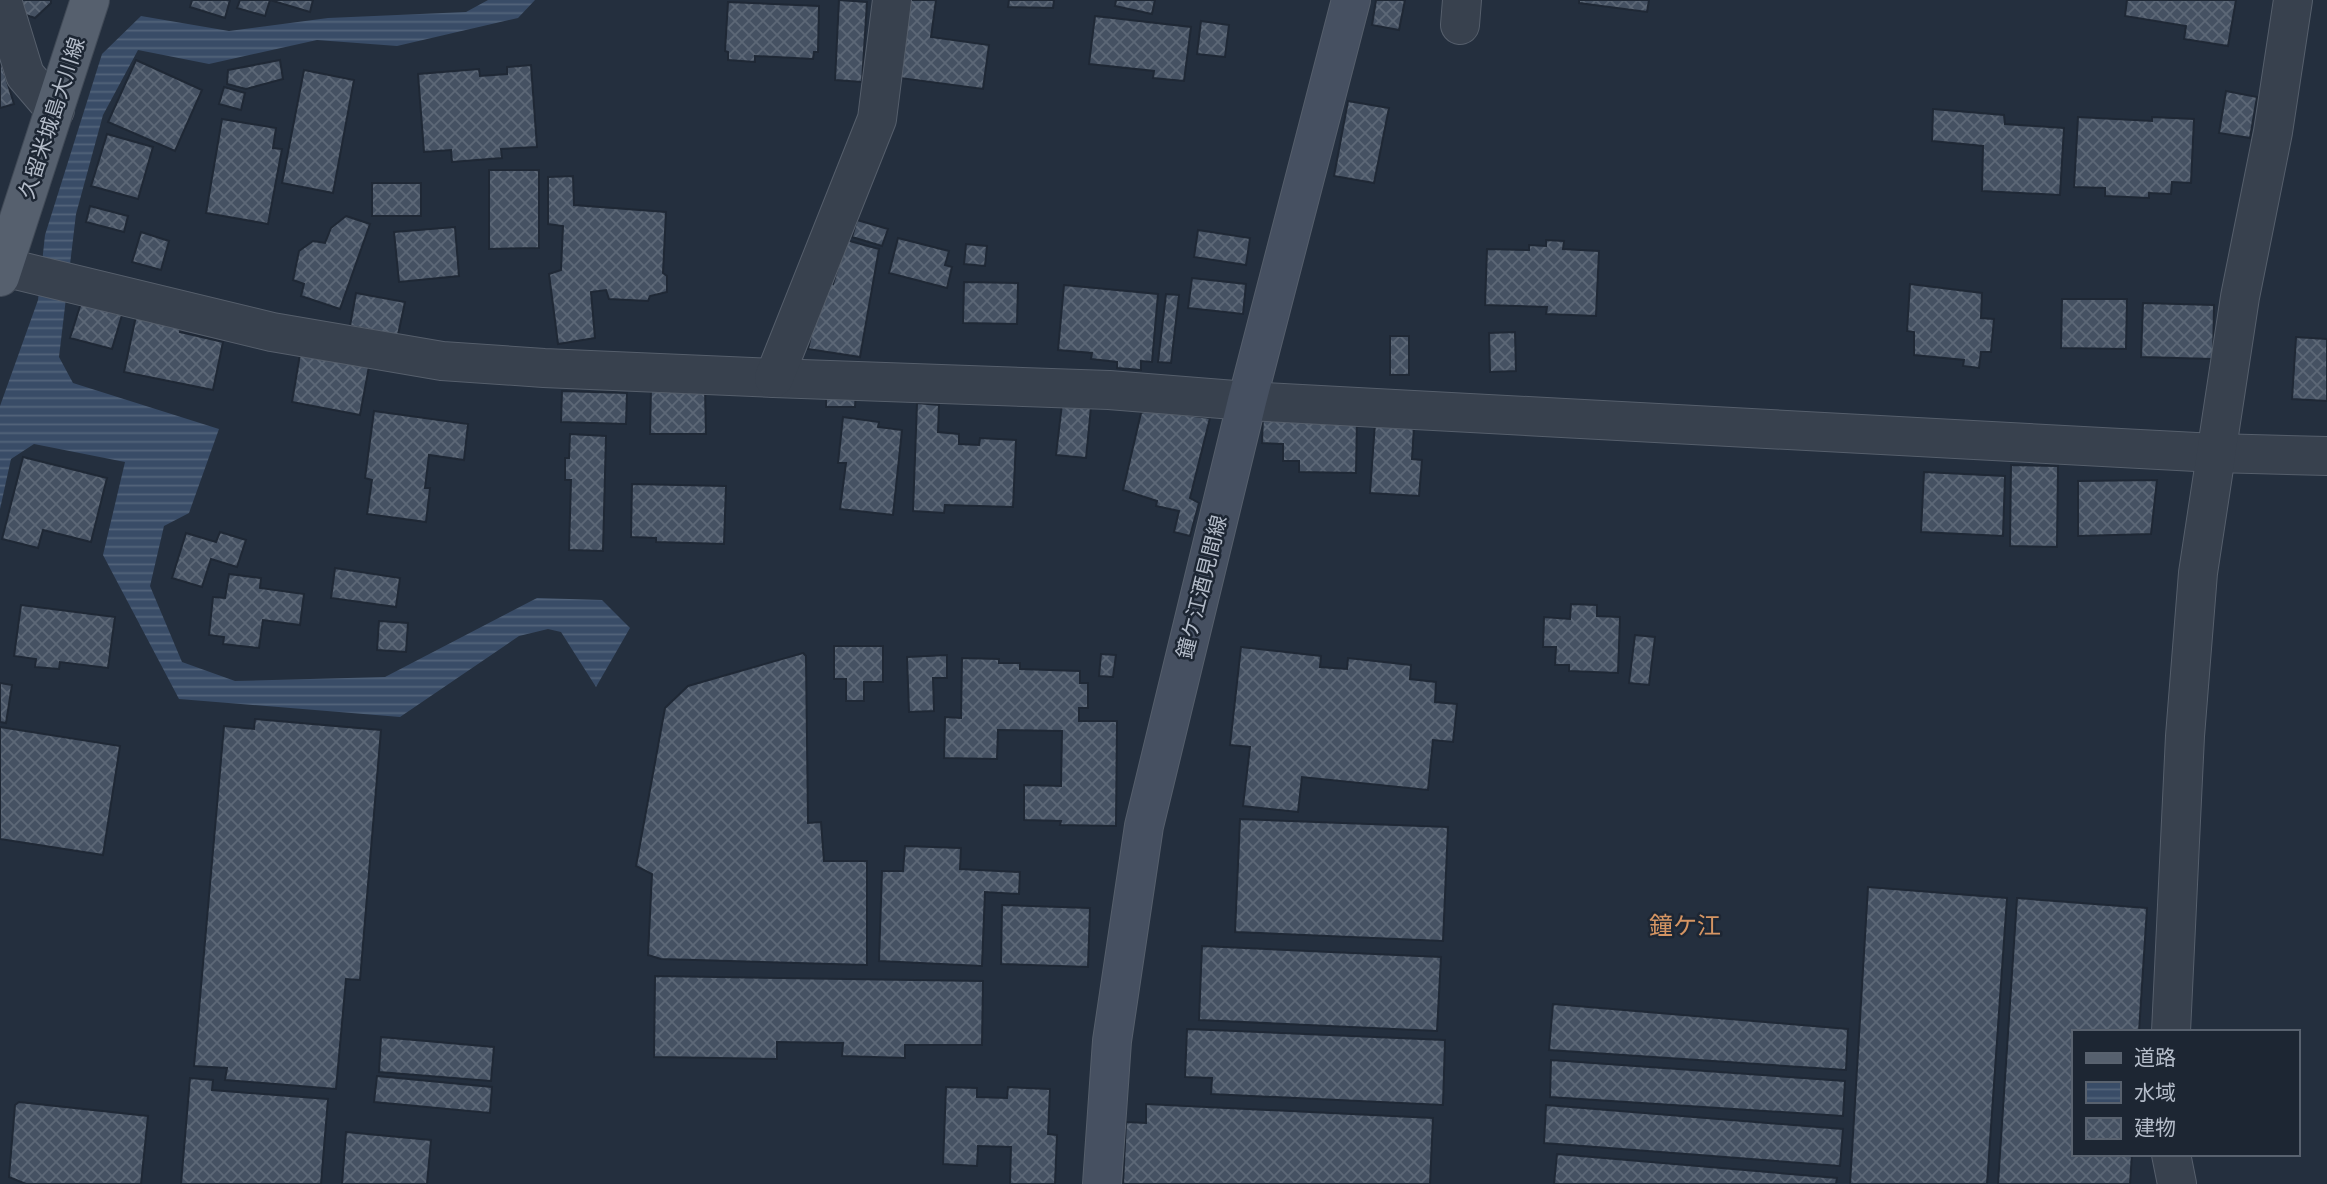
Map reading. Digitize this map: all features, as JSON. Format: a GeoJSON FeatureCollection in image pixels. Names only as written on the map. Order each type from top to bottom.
{"type":"FeatureCollection","features":[{"type":"Feature","properties":{"kind":"main road","name":"久留米城島大川線"},"geometry":{"type":"LineString","coordinates":[[9,272],[55,110],[90,0]]}},
{"type":"Feature","properties":{"kind":"main road","name":"鐘ケ江酒見間線"},"geometry":{"type":"LineString","coordinates":[[1102,1184],[1112,1041],[1143,826],[1247,401],[1351,0]]}},
{"type":"Feature","properties":{"kind":"street"},"geometry":{"type":"LineString","coordinates":[[2,0],[24,75],[55,110]]}},
{"type":"Feature","properties":{"kind":"street"},"geometry":{"type":"LineString","coordinates":[[774,378],[877,119],[892,0]]}},
{"type":"Feature","properties":{"kind":"street"},"geometry":{"type":"LineString","coordinates":[[2171,1030],[2186,722],[2198,573],[2240,297],[2273,132],[2293,0]]}},
{"type":"Feature","properties":{"kind":"street"},"geometry":{"type":"LineString","coordinates":[[9,272],[81,285],[272,332],[442,361],[544,368],[1109,390],[1247,401],[2215,453],[2327,456]]}},
{"type":"Feature","properties":{"kind":"street"},"geometry":{"type":"LineString","coordinates":[[2171,1156],[2177,1184]]}},
{"type":"Feature","properties":{"kind":"water"},"geometry":{"type":"Polygon","coordinates":[[[488,0],[535,0],[518,18],[397,46],[317,40],[209,64],[138,50],[103,115],[76,214],[59,357],[73,383],[219,429],[189,513],[164,526],[150,586],[182,662],[235,681],[385,677],[537,598],[602,600],[630,628],[596,687],[561,632],[548,629],[519,636],[400,717],[179,699],[103,555],[125,462],[34,444],[11,459],[0,509],[0,406],[38,300],[45,235],[102,54],[141,16],[229,31],[328,18],[466,12],[488,0]]]}},
{"type":"Feature","properties":{"kind":"building"},"geometry":{"type":"Polygon","coordinates":[[[17,0],[51,0],[51,3],[35,18],[23,14],[17,0]]]}},
{"type":"Feature","properties":{"kind":"building"},"geometry":{"type":"Polygon","coordinates":[[[192,0],[230,0],[225,18],[190,7],[192,0]]]}},
{"type":"Feature","properties":{"kind":"building"},"geometry":{"type":"Polygon","coordinates":[[[240,0],[270,0],[265,16],[237,8],[240,0]]]}},
{"type":"Feature","properties":{"kind":"building"},"geometry":{"type":"Polygon","coordinates":[[[270,0],[313,0],[310,12],[270,0]]]}},
{"type":"Feature","properties":{"kind":"building"},"geometry":{"type":"Polygon","coordinates":[[[839,0],[867,2],[862,82],[835,80],[839,0]]]}},
{"type":"Feature","properties":{"kind":"building"},"geometry":{"type":"Polygon","coordinates":[[[909,0],[936,0],[931,37],[989,45],[983,89],[900,78],[909,0]]]}},
{"type":"Feature","properties":{"kind":"building"},"geometry":{"type":"Polygon","coordinates":[[[1009,0],[1054,0],[1053,8],[1008,7],[1009,0]]]}},
{"type":"Feature","properties":{"kind":"building"},"geometry":{"type":"Polygon","coordinates":[[[1116,0],[1155,0],[1152,14],[1115,6],[1116,0]]]}},
{"type":"Feature","properties":{"kind":"building"},"geometry":{"type":"Polygon","coordinates":[[[1376,0],[1405,0],[1399,30],[1372,25],[1376,0]]]}},
{"type":"Feature","properties":{"kind":"building"},"geometry":{"type":"Polygon","coordinates":[[[1579,0],[1649,0],[1647,12],[1579,3],[1579,0]]]}},
{"type":"Feature","properties":{"kind":"building"},"geometry":{"type":"Polygon","coordinates":[[[2127,0],[2236,0],[2228,46],[2184,39],[2186,26],[2125,16],[2127,0]]]}},
{"type":"Feature","properties":{"kind":"building"},"geometry":{"type":"Polygon","coordinates":[[[728,2],[819,6],[818,52],[814,52],[813,59],[755,56],[755,62],[728,60],[728,52],[725,51],[728,2]]]}},
{"type":"Feature","properties":{"kind":"building"},"geometry":{"type":"Polygon","coordinates":[[[1095,16],[1191,27],[1184,81],[1153,78],[1154,71],[1089,64],[1095,16]]]}},
{"type":"Feature","properties":{"kind":"building"},"geometry":{"type":"Polygon","coordinates":[[[1201,21],[1229,25],[1225,57],[1197,54],[1201,21]]]}},
{"type":"Feature","properties":{"kind":"building"},"geometry":{"type":"Polygon","coordinates":[[[0,58],[14,104],[0,108],[0,58]]]}},
{"type":"Feature","properties":{"kind":"building"},"geometry":{"type":"Polygon","coordinates":[[[136,60],[202,90],[175,151],[108,122],[136,60]]]}},
{"type":"Feature","properties":{"kind":"building"},"geometry":{"type":"Polygon","coordinates":[[[280,60],[283,79],[246,89],[227,84],[228,70],[280,60]]]}},
{"type":"Feature","properties":{"kind":"building"},"geometry":{"type":"Polygon","coordinates":[[[531,65],[537,147],[501,149],[502,158],[452,162],[451,150],[424,152],[418,74],[479,69],[480,76],[507,74],[507,67],[531,65]]]}},
{"type":"Feature","properties":{"kind":"building"},"geometry":{"type":"Polygon","coordinates":[[[304,70],[354,80],[333,193],[282,183],[304,70]]]}},
{"type":"Feature","properties":{"kind":"building"},"geometry":{"type":"Polygon","coordinates":[[[224,87],[245,93],[241,110],[219,104],[224,87]]]}},
{"type":"Feature","properties":{"kind":"building"},"geometry":{"type":"Polygon","coordinates":[[[2226,91],[2257,97],[2250,138],[2219,133],[2226,91]]]}},
{"type":"Feature","properties":{"kind":"building"},"geometry":{"type":"Polygon","coordinates":[[[1348,101],[1389,108],[1374,183],[1334,176],[1348,101]]]}},
{"type":"Feature","properties":{"kind":"building"},"geometry":{"type":"Polygon","coordinates":[[[1933,109],[2004,115],[2005,124],[2064,128],[2060,195],[1982,191],[1983,146],[1932,141],[1933,109]]]}},
{"type":"Feature","properties":{"kind":"building"},"geometry":{"type":"Polygon","coordinates":[[[2078,117],[2152,121],[2152,117],[2194,119],[2191,183],[2172,182],[2171,194],[2149,193],[2149,198],[2105,196],[2105,188],[2074,187],[2078,117]]]}},
{"type":"Feature","properties":{"kind":"building"},"geometry":{"type":"Polygon","coordinates":[[[222,119],[276,128],[273,148],[282,149],[268,224],[206,213],[222,119]]]}},
{"type":"Feature","properties":{"kind":"building"},"geometry":{"type":"Polygon","coordinates":[[[107,134],[153,147],[138,199],[91,186],[107,134]]]}},
{"type":"Feature","properties":{"kind":"building"},"geometry":{"type":"Polygon","coordinates":[[[489,170],[539,170],[539,248],[489,249],[489,170]]]}},
{"type":"Feature","properties":{"kind":"building"},"geometry":{"type":"Polygon","coordinates":[[[573,176],[574,205],[666,212],[663,273],[667,276],[667,292],[650,296],[648,301],[609,299],[606,290],[591,292],[595,338],[558,344],[549,274],[561,270],[563,226],[548,224],[548,177],[573,176]]]}},
{"type":"Feature","properties":{"kind":"building"},"geometry":{"type":"Polygon","coordinates":[[[372,183],[421,183],[421,216],[372,216],[372,183]]]}},
{"type":"Feature","properties":{"kind":"building"},"geometry":{"type":"Polygon","coordinates":[[[90,206],[128,216],[124,232],[86,222],[90,206]]]}},
{"type":"Feature","properties":{"kind":"building"},"geometry":{"type":"Polygon","coordinates":[[[346,216],[370,224],[340,309],[301,296],[304,284],[293,280],[299,251],[313,241],[325,243],[331,228],[346,216]]]}},
{"type":"Feature","properties":{"kind":"building"},"geometry":{"type":"Polygon","coordinates":[[[857,220],[888,229],[882,246],[852,237],[857,220]]]}},
{"type":"Feature","properties":{"kind":"building"},"geometry":{"type":"Polygon","coordinates":[[[455,227],[459,276],[399,282],[394,232],[455,227]]]}},
{"type":"Feature","properties":{"kind":"building"},"geometry":{"type":"Polygon","coordinates":[[[1198,230],[1250,238],[1246,265],[1194,257],[1198,230]]]}},
{"type":"Feature","properties":{"kind":"building"},"geometry":{"type":"Polygon","coordinates":[[[141,232],[169,241],[161,270],[132,262],[141,232]]]}},
{"type":"Feature","properties":{"kind":"building"},"geometry":{"type":"Polygon","coordinates":[[[898,238],[949,251],[945,265],[952,267],[947,288],[889,273],[898,238]]]}},
{"type":"Feature","properties":{"kind":"building"},"geometry":{"type":"Polygon","coordinates":[[[846,240],[879,249],[860,357],[808,349],[819,301],[828,283],[833,284],[846,240]]]}},
{"type":"Feature","properties":{"kind":"building"},"geometry":{"type":"Polygon","coordinates":[[[1546,240],[1564,241],[1563,249],[1599,251],[1596,316],[1546,314],[1547,307],[1485,305],[1487,249],[1529,250],[1529,245],[1546,246],[1546,240]]]}},
{"type":"Feature","properties":{"kind":"building"},"geometry":{"type":"Polygon","coordinates":[[[966,244],[987,246],[985,266],[964,264],[966,244]]]}},
{"type":"Feature","properties":{"kind":"building"},"geometry":{"type":"Polygon","coordinates":[[[1192,278],[1246,284],[1243,314],[1188,308],[1192,278]]]}},
{"type":"Feature","properties":{"kind":"building"},"geometry":{"type":"Polygon","coordinates":[[[964,282],[1018,283],[1017,324],[963,323],[964,282]]]}},
{"type":"Feature","properties":{"kind":"building"},"geometry":{"type":"Polygon","coordinates":[[[1910,284],[1982,293],[1981,318],[1994,319],[1991,352],[1981,352],[1979,368],[1963,366],[1964,360],[1914,355],[1914,332],[1907,331],[1910,284]]]}},
{"type":"Feature","properties":{"kind":"building"},"geometry":{"type":"Polygon","coordinates":[[[1064,285],[1158,294],[1152,362],[1141,361],[1141,370],[1117,368],[1117,362],[1091,359],[1092,353],[1058,350],[1064,285]]]}},
{"type":"Feature","properties":{"kind":"building"},"geometry":{"type":"Polygon","coordinates":[[[356,293],[405,302],[398,335],[350,326],[356,293]]]}},
{"type":"Feature","properties":{"kind":"building"},"geometry":{"type":"Polygon","coordinates":[[[1166,294],[1179,295],[1171,363],[1158,362],[1166,294]]]}},
{"type":"Feature","properties":{"kind":"building"},"geometry":{"type":"Polygon","coordinates":[[[2062,299],[2127,299],[2126,349],[2061,348],[2062,299]]]}},
{"type":"Feature","properties":{"kind":"building"},"geometry":{"type":"Polygon","coordinates":[[[81,303],[122,315],[112,349],[70,338],[81,303]]]}},
{"type":"Feature","properties":{"kind":"building"},"geometry":{"type":"Polygon","coordinates":[[[2143,303],[2214,305],[2213,359],[2141,357],[2143,303]]]}},
{"type":"Feature","properties":{"kind":"building"},"geometry":{"type":"Polygon","coordinates":[[[136,316],[181,326],[180,332],[223,342],[213,390],[124,372],[136,316]]]}},
{"type":"Feature","properties":{"kind":"building"},"geometry":{"type":"Polygon","coordinates":[[[1515,332],[1516,371],[1490,372],[1489,333],[1515,332]]]}},
{"type":"Feature","properties":{"kind":"building"},"geometry":{"type":"Polygon","coordinates":[[[1390,336],[1409,336],[1409,375],[1390,375],[1390,336]]]}},
{"type":"Feature","properties":{"kind":"building"},"geometry":{"type":"Polygon","coordinates":[[[2296,337],[2327,339],[2327,401],[2292,399],[2296,337]]]}},
{"type":"Feature","properties":{"kind":"building"},"geometry":{"type":"Polygon","coordinates":[[[301,348],[370,361],[360,415],[292,402],[301,348]]]}},
{"type":"Feature","properties":{"kind":"building"},"geometry":{"type":"Polygon","coordinates":[[[651,388],[705,388],[706,434],[650,434],[651,388]]]}},
{"type":"Feature","properties":{"kind":"building"},"geometry":{"type":"Polygon","coordinates":[[[562,391],[627,393],[626,424],[561,422],[562,391]]]}},
{"type":"Feature","properties":{"kind":"building"},"geometry":{"type":"Polygon","coordinates":[[[826,391],[856,392],[855,407],[826,407],[826,391]]]}},
{"type":"Feature","properties":{"kind":"building"},"geometry":{"type":"Polygon","coordinates":[[[917,403],[939,405],[938,432],[959,434],[959,444],[979,445],[980,438],[1016,440],[1013,507],[945,505],[944,513],[913,511],[917,403]]]}},
{"type":"Feature","properties":{"kind":"building"},"geometry":{"type":"Polygon","coordinates":[[[1062,404],[1091,407],[1086,458],[1056,455],[1062,404]]]}},
{"type":"Feature","properties":{"kind":"building"},"geometry":{"type":"Polygon","coordinates":[[[1148,410],[1210,418],[1190,498],[1199,503],[1190,536],[1174,532],[1179,511],[1156,506],[1157,501],[1123,490],[1141,413],[1148,410]]]}},
{"type":"Feature","properties":{"kind":"building"},"geometry":{"type":"Polygon","coordinates":[[[374,411],[468,424],[464,460],[429,455],[425,488],[430,488],[426,522],[367,514],[372,480],[365,478],[374,411]]]}},
{"type":"Feature","properties":{"kind":"building"},"geometry":{"type":"Polygon","coordinates":[[[1263,415],[1357,417],[1356,473],[1299,472],[1299,461],[1283,461],[1283,444],[1262,443],[1263,415]]]}},
{"type":"Feature","properties":{"kind":"building"},"geometry":{"type":"Polygon","coordinates":[[[843,417],[879,422],[878,427],[902,430],[893,515],[840,509],[846,463],[838,463],[843,417]]]}},
{"type":"Feature","properties":{"kind":"building"},"geometry":{"type":"Polygon","coordinates":[[[1375,423],[1414,426],[1412,459],[1422,460],[1419,496],[1370,493],[1375,423]]]}},
{"type":"Feature","properties":{"kind":"building"},"geometry":{"type":"Polygon","coordinates":[[[570,434],[606,436],[603,551],[569,550],[571,480],[565,480],[565,458],[569,458],[570,434]]]}},
{"type":"Feature","properties":{"kind":"building"},"geometry":{"type":"Polygon","coordinates":[[[23,457],[107,478],[91,542],[43,530],[38,548],[2,539],[23,457]]]}},
{"type":"Feature","properties":{"kind":"building"},"geometry":{"type":"Polygon","coordinates":[[[2011,465],[2058,466],[2057,547],[2010,546],[2011,465]]]}},
{"type":"Feature","properties":{"kind":"building"},"geometry":{"type":"Polygon","coordinates":[[[1924,472],[2005,476],[2003,536],[1921,532],[1924,472]]]}},
{"type":"Feature","properties":{"kind":"building"},"geometry":{"type":"Polygon","coordinates":[[[2157,480],[2151,534],[2078,536],[2078,481],[2157,480]]]}},
{"type":"Feature","properties":{"kind":"building"},"geometry":{"type":"Polygon","coordinates":[[[632,484],[726,486],[724,544],[656,542],[656,538],[631,537],[632,484]]]}},
{"type":"Feature","properties":{"kind":"building"},"geometry":{"type":"Polygon","coordinates":[[[220,532],[246,540],[237,567],[211,559],[202,587],[172,578],[186,533],[216,542],[220,532]]]}},
{"type":"Feature","properties":{"kind":"building"},"geometry":{"type":"Polygon","coordinates":[[[335,568],[400,578],[396,607],[331,598],[335,568]]]}},
{"type":"Feature","properties":{"kind":"building"},"geometry":{"type":"Polygon","coordinates":[[[229,574],[261,578],[260,588],[304,594],[300,625],[263,620],[259,648],[223,644],[224,637],[209,635],[213,597],[225,598],[229,574]]]}},
{"type":"Feature","properties":{"kind":"building"},"geometry":{"type":"Polygon","coordinates":[[[1571,604],[1597,605],[1597,616],[1620,617],[1618,673],[1569,671],[1569,665],[1555,665],[1556,647],[1543,647],[1544,617],[1570,619],[1571,604]]]}},
{"type":"Feature","properties":{"kind":"building"},"geometry":{"type":"Polygon","coordinates":[[[21,605],[115,617],[108,668],[60,662],[59,669],[35,667],[36,659],[14,656],[21,605]]]}},
{"type":"Feature","properties":{"kind":"building"},"geometry":{"type":"Polygon","coordinates":[[[379,621],[408,623],[406,652],[377,650],[379,621]]]}},
{"type":"Feature","properties":{"kind":"building"},"geometry":{"type":"Polygon","coordinates":[[[1635,635],[1655,637],[1649,685],[1629,683],[1635,635]]]}},
{"type":"Feature","properties":{"kind":"building"},"geometry":{"type":"Polygon","coordinates":[[[834,646],[883,646],[883,682],[864,682],[864,701],[846,701],[846,679],[834,679],[834,646]]]}},
{"type":"Feature","properties":{"kind":"building"},"geometry":{"type":"Polygon","coordinates":[[[1241,647],[1321,656],[1320,667],[1347,669],[1348,658],[1411,665],[1410,679],[1436,682],[1435,702],[1457,704],[1453,742],[1433,740],[1428,790],[1302,777],[1298,812],[1243,806],[1250,747],[1230,745],[1241,647]]]}},
{"type":"Feature","properties":{"kind":"building"},"geometry":{"type":"Polygon","coordinates":[[[803,653],[806,656],[808,823],[821,822],[824,861],[867,861],[867,965],[661,959],[648,955],[652,874],[636,866],[665,708],[688,686],[803,653]]]}},
{"type":"Feature","properties":{"kind":"building"},"geometry":{"type":"Polygon","coordinates":[[[1101,654],[1116,655],[1113,677],[1099,676],[1101,654]]]}},
{"type":"Feature","properties":{"kind":"building"},"geometry":{"type":"Polygon","coordinates":[[[947,655],[947,678],[933,678],[934,711],[909,712],[907,657],[947,655]]]}},
{"type":"Feature","properties":{"kind":"building"},"geometry":{"type":"Polygon","coordinates":[[[962,658],[999,659],[999,663],[1020,663],[1020,669],[1080,671],[1080,683],[1088,683],[1088,708],[1079,708],[1079,721],[1117,721],[1116,826],[1060,825],[1061,821],[1024,820],[1024,785],[1061,786],[1062,731],[998,730],[997,759],[944,758],[945,717],[961,718],[962,658]]]}},
{"type":"Feature","properties":{"kind":"building"},"geometry":{"type":"Polygon","coordinates":[[[0,683],[12,685],[6,723],[0,722],[0,683]]]}},
{"type":"Feature","properties":{"kind":"building"},"geometry":{"type":"Polygon","coordinates":[[[255,719],[381,730],[360,980],[346,979],[336,1089],[225,1080],[227,1068],[194,1066],[224,726],[254,729],[255,719]]]}},
{"type":"Feature","properties":{"kind":"building"},"geometry":{"type":"Polygon","coordinates":[[[0,727],[120,746],[103,855],[0,839],[0,727]]]}},
{"type":"Feature","properties":{"kind":"building"},"geometry":{"type":"Polygon","coordinates":[[[1240,819],[1448,827],[1443,941],[1235,932],[1240,819]]]}},
{"type":"Feature","properties":{"kind":"building"},"geometry":{"type":"Polygon","coordinates":[[[905,846],[961,848],[960,869],[1020,872],[1019,894],[985,892],[982,966],[879,961],[882,871],[903,871],[905,846]]]}},
{"type":"Feature","properties":{"kind":"building"},"geometry":{"type":"Polygon","coordinates":[[[1868,887],[2007,898],[1987,1184],[1850,1184],[1868,887]]]}},
{"type":"Feature","properties":{"kind":"building"},"geometry":{"type":"Polygon","coordinates":[[[2017,898],[2147,908],[2139,1030],[2072,1030],[2072,1156],[2132,1156],[2130,1184],[1998,1184],[2017,898]]]}},
{"type":"Feature","properties":{"kind":"building"},"geometry":{"type":"Polygon","coordinates":[[[1002,905],[1090,908],[1088,967],[1001,964],[1002,905]]]}},
{"type":"Feature","properties":{"kind":"building"},"geometry":{"type":"Polygon","coordinates":[[[1202,946],[1441,957],[1437,1031],[1199,1020],[1202,946]]]}},
{"type":"Feature","properties":{"kind":"building"},"geometry":{"type":"Polygon","coordinates":[[[655,976],[983,981],[982,1045],[905,1045],[905,1058],[842,1056],[843,1043],[777,1042],[777,1059],[654,1057],[655,976]]]}},
{"type":"Feature","properties":{"kind":"building"},"geometry":{"type":"Polygon","coordinates":[[[1553,1004],[1848,1029],[1846,1070],[1549,1050],[1553,1004]]]}},
{"type":"Feature","properties":{"kind":"building"},"geometry":{"type":"Polygon","coordinates":[[[1187,1029],[1445,1040],[1443,1105],[1211,1094],[1212,1078],[1185,1077],[1187,1029]]]}},
{"type":"Feature","properties":{"kind":"building"},"geometry":{"type":"Polygon","coordinates":[[[381,1037],[494,1047],[491,1081],[379,1072],[381,1037]]]}},
{"type":"Feature","properties":{"kind":"building"},"geometry":{"type":"Polygon","coordinates":[[[1551,1060],[1845,1081],[1843,1116],[1550,1097],[1551,1060]]]}},
{"type":"Feature","properties":{"kind":"building"},"geometry":{"type":"Polygon","coordinates":[[[377,1076],[492,1087],[490,1113],[374,1102],[377,1076]]]}},
{"type":"Feature","properties":{"kind":"building"},"geometry":{"type":"Polygon","coordinates":[[[190,1078],[213,1080],[212,1090],[328,1099],[321,1184],[181,1184],[190,1078]]]}},
{"type":"Feature","properties":{"kind":"building"},"geometry":{"type":"Polygon","coordinates":[[[946,1087],[977,1088],[977,1097],[1007,1098],[1008,1087],[1050,1089],[1048,1134],[1057,1135],[1055,1184],[1010,1184],[1011,1147],[978,1146],[977,1166],[943,1164],[946,1087]]]}},
{"type":"Feature","properties":{"kind":"building"},"geometry":{"type":"Polygon","coordinates":[[[19,1102],[148,1116],[141,1184],[26,1184],[9,1177],[15,1105],[19,1102]]]}},
{"type":"Feature","properties":{"kind":"building"},"geometry":{"type":"Polygon","coordinates":[[[1146,1104],[1433,1118],[1430,1184],[1123,1184],[1126,1122],[1146,1123],[1146,1104]]]}},
{"type":"Feature","properties":{"kind":"building"},"geometry":{"type":"Polygon","coordinates":[[[1546,1105],[1843,1129],[1840,1166],[1544,1143],[1546,1105]]]}},
{"type":"Feature","properties":{"kind":"building"},"geometry":{"type":"Polygon","coordinates":[[[346,1132],[431,1140],[427,1184],[342,1184],[346,1132]]]}},
{"type":"Feature","properties":{"kind":"building"},"geometry":{"type":"Polygon","coordinates":[[[1557,1154],[1837,1178],[1836,1184],[1554,1184],[1557,1154]]]}},
{"type":"Feature","properties":{"kind":"district","name":"鐘ケ江"},"geometry":{"type":"Point","coordinates":[1685,926]}}]}
